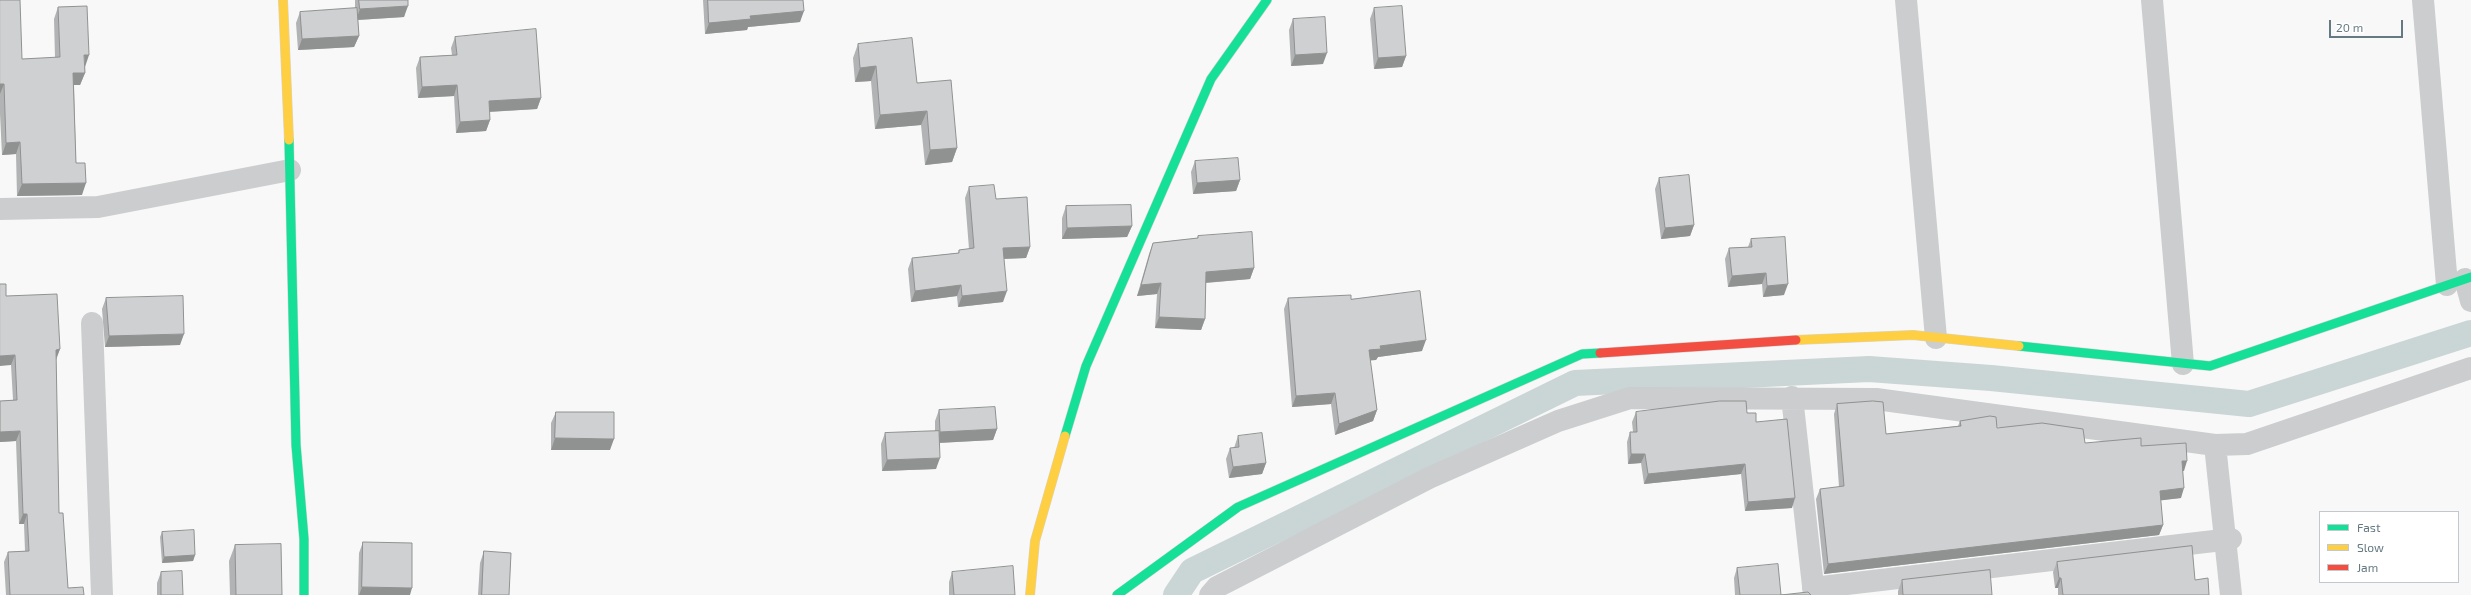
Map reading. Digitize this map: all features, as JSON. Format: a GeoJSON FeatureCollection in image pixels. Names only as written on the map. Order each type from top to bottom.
{"type":"FeatureCollection","features":[{"type":"Feature","properties":{"kind":"street"},"geometry":{"type":"LineString","coordinates":[[283,0],[290,170],[296,445],[304,539],[304,595]]}},
{"type":"Feature","properties":{"kind":"street"},"geometry":{"type":"LineString","coordinates":[[1030,595],[1035,541],[1086,366],[1211,79],[1267,0]]}},
{"type":"Feature","properties":{"kind":"street"},"geometry":{"type":"LineString","coordinates":[[1906,0],[1936,338]]}},
{"type":"Feature","properties":{"kind":"street"},"geometry":{"type":"LineString","coordinates":[[2152,0],[2183,364]]}},
{"type":"Feature","properties":{"kind":"street"},"geometry":{"type":"LineString","coordinates":[[2423,0],[2461,281],[2471,301]]}},
{"type":"Feature","properties":{"kind":"street"},"geometry":{"type":"LineString","coordinates":[[0,209],[98,206],[290,170]]}},
{"type":"Feature","properties":{"kind":"street"},"geometry":{"type":"LineString","coordinates":[[1117,595],[1238,507],[1582,354],[1764,342],[1913,335],[2210,366],[2461,281]]}},
{"type":"Feature","properties":{"kind":"street"},"geometry":{"type":"LineString","coordinates":[[92,323],[102,595]]}},
{"type":"Feature","properties":{"kind":"street"},"geometry":{"type":"LineString","coordinates":[[1210,595],[1217,587],[1429,478],[1558,421],[1630,398],[1876,399],[2215,445],[2247,444],[2471,368]]}},
{"type":"Feature","properties":{"kind":"street"},"geometry":{"type":"LineString","coordinates":[[1792,398],[1813,591],[2228,540]]}},
{"type":"Feature","properties":{"kind":"street"},"geometry":{"type":"LineString","coordinates":[[2215,445],[2228,540],[2231,595]]}},
{"type":"Feature","properties":{"kind":"building"},"geometry":{"type":"Polygon","coordinates":[[[0,0],[20,0],[22,59],[60,57],[58,7],[87,6],[89,55],[84,55],[85,73],[73,73],[76,163],[85,163],[86,183],[22,184],[20,142],[6,143],[4,84],[0,84],[0,0]]]}},
{"type":"Feature","properties":{"kind":"building"},"geometry":{"type":"Polygon","coordinates":[[[359,0],[408,0],[408,6],[360,9],[359,0]]]}},
{"type":"Feature","properties":{"kind":"building"},"geometry":{"type":"Polygon","coordinates":[[[708,0],[803,0],[804,11],[750,16],[751,19],[709,23],[708,0]]]}},
{"type":"Feature","properties":{"kind":"building"},"geometry":{"type":"Polygon","coordinates":[[[1402,6],[1406,56],[1378,58],[1374,8],[1402,6]]]}},
{"type":"Feature","properties":{"kind":"building"},"geometry":{"type":"Polygon","coordinates":[[[357,8],[359,36],[302,39],[300,12],[357,8]]]}},
{"type":"Feature","properties":{"kind":"building"},"geometry":{"type":"Polygon","coordinates":[[[1325,17],[1327,53],[1295,55],[1293,19],[1325,17]]]}},
{"type":"Feature","properties":{"kind":"building"},"geometry":{"type":"Polygon","coordinates":[[[536,29],[541,98],[489,101],[490,120],[460,122],[457,85],[422,87],[420,57],[457,55],[455,37],[536,29]]]}},
{"type":"Feature","properties":{"kind":"building"},"geometry":{"type":"Polygon","coordinates":[[[912,38],[917,83],[951,80],[957,148],[930,150],[927,111],[880,115],[876,66],[860,68],[858,44],[912,38]]]}},
{"type":"Feature","properties":{"kind":"building"},"geometry":{"type":"Polygon","coordinates":[[[1238,158],[1240,180],[1197,183],[1195,161],[1238,158]]]}},
{"type":"Feature","properties":{"kind":"building"},"geometry":{"type":"Polygon","coordinates":[[[1689,175],[1694,225],[1665,228],[1659,178],[1689,175]]]}},
{"type":"Feature","properties":{"kind":"building"},"geometry":{"type":"Polygon","coordinates":[[[994,185],[996,199],[1027,197],[1030,247],[1003,248],[1007,291],[962,296],[961,285],[915,291],[912,258],[959,253],[959,250],[974,248],[969,187],[994,185]]]}},
{"type":"Feature","properties":{"kind":"building"},"geometry":{"type":"Polygon","coordinates":[[[1131,205],[1132,226],[1067,228],[1066,206],[1131,205]]]}},
{"type":"Feature","properties":{"kind":"building"},"geometry":{"type":"Polygon","coordinates":[[[1252,232],[1254,268],[1206,272],[1205,319],[1159,317],[1161,283],[1141,285],[1153,243],[1198,238],[1198,236],[1252,232]]]}},
{"type":"Feature","properties":{"kind":"building"},"geometry":{"type":"Polygon","coordinates":[[[1785,237],[1788,284],[1767,286],[1766,273],[1732,276],[1729,248],[1752,247],[1751,239],[1785,237]]]}},
{"type":"Feature","properties":{"kind":"building"},"geometry":{"type":"Polygon","coordinates":[[[0,284],[6,284],[6,296],[57,294],[60,349],[56,350],[59,513],[63,513],[68,588],[83,587],[84,595],[10,595],[8,552],[29,551],[27,514],[23,514],[20,431],[0,432],[0,401],[17,400],[15,355],[0,356],[0,284]]]}},
{"type":"Feature","properties":{"kind":"building"},"geometry":{"type":"Polygon","coordinates":[[[1420,291],[1426,340],[1380,346],[1381,349],[1369,350],[1377,410],[1339,424],[1335,393],[1296,396],[1288,298],[1351,295],[1351,299],[1420,291]]]}},
{"type":"Feature","properties":{"kind":"building"},"geometry":{"type":"Polygon","coordinates":[[[183,296],[184,334],[109,336],[106,298],[183,296]]]}},
{"type":"Feature","properties":{"kind":"building"},"geometry":{"type":"Polygon","coordinates":[[[1720,401],[1746,401],[1747,413],[1756,413],[1756,422],[1787,419],[1795,498],[1748,502],[1745,464],[1648,474],[1645,454],[1631,454],[1630,432],[1637,432],[1636,412],[1720,401]]]}},
{"type":"Feature","properties":{"kind":"building"},"geometry":{"type":"Polygon","coordinates":[[[1873,401],[1883,402],[1886,434],[1961,426],[1960,421],[1990,416],[1996,417],[1997,428],[2042,423],[2083,429],[2085,443],[2141,438],[2141,446],[2186,443],[2187,461],[2182,461],[2184,488],[2160,491],[2163,525],[1828,564],[1820,489],[1844,486],[1837,404],[1873,401]]]}},
{"type":"Feature","properties":{"kind":"building"},"geometry":{"type":"Polygon","coordinates":[[[995,407],[997,429],[940,432],[939,410],[995,407]]]}},
{"type":"Feature","properties":{"kind":"building"},"geometry":{"type":"Polygon","coordinates":[[[556,412],[614,412],[614,439],[555,438],[556,412]]]}},
{"type":"Feature","properties":{"kind":"building"},"geometry":{"type":"Polygon","coordinates":[[[939,431],[940,458],[887,460],[885,433],[939,431]]]}},
{"type":"Feature","properties":{"kind":"building"},"geometry":{"type":"Polygon","coordinates":[[[1262,433],[1266,463],[1233,467],[1230,448],[1239,447],[1238,436],[1262,433]]]}},
{"type":"Feature","properties":{"kind":"building"},"geometry":{"type":"Polygon","coordinates":[[[194,530],[195,555],[164,557],[162,532],[194,530]]]}},
{"type":"Feature","properties":{"kind":"building"},"geometry":{"type":"Polygon","coordinates":[[[363,542],[412,543],[412,588],[362,587],[363,542]]]}},
{"type":"Feature","properties":{"kind":"building"},"geometry":{"type":"Polygon","coordinates":[[[281,544],[282,595],[236,595],[235,545],[281,544]]]}},
{"type":"Feature","properties":{"kind":"building"},"geometry":{"type":"Polygon","coordinates":[[[2192,546],[2195,580],[2208,578],[2209,595],[2063,595],[2057,562],[2192,546]]]}},
{"type":"Feature","properties":{"kind":"building"},"geometry":{"type":"Polygon","coordinates":[[[484,551],[511,553],[509,595],[482,595],[484,551]]]}},
{"type":"Feature","properties":{"kind":"building"},"geometry":{"type":"Polygon","coordinates":[[[1778,564],[1781,595],[1740,595],[1737,568],[1778,564]]]}},
{"type":"Feature","properties":{"kind":"building"},"geometry":{"type":"Polygon","coordinates":[[[1013,566],[1015,595],[954,595],[952,572],[1013,566]]]}},
{"type":"Feature","properties":{"kind":"building"},"geometry":{"type":"Polygon","coordinates":[[[1990,570],[1992,595],[1903,595],[1902,580],[1990,570]]]}},
{"type":"Feature","properties":{"kind":"building"},"geometry":{"type":"Polygon","coordinates":[[[182,571],[183,595],[161,595],[161,572],[182,571]]]}},
{"type":"Feature","properties":{"kind":"building"},"geometry":{"type":"Polygon","coordinates":[[[1808,592],[1811,595],[1781,595],[1808,592]]]}},
{"type":"Feature","properties":{"kind":"waterway"},"geometry":{"type":"LineString","coordinates":[[1176,595],[1192,571],[1575,383],[1869,369],[1991,378],[2249,404],[2471,333]]}},
{"type":"Feature","properties":{"kind":"traffic: fast"},"geometry":{"type":"LineString","coordinates":[[1065,436],[1086,366],[1211,79],[1267,0]]}},
{"type":"Feature","properties":{"kind":"traffic: fast"},"geometry":{"type":"LineString","coordinates":[[289,140],[296,445],[304,539],[304,595]]}},
{"type":"Feature","properties":{"kind":"traffic: fast"},"geometry":{"type":"LineString","coordinates":[[2019,346],[2210,366],[2471,277]]}},
{"type":"Feature","properties":{"kind":"traffic: fast"},"geometry":{"type":"LineString","coordinates":[[1117,595],[1238,507],[1582,354],[1600,353]]}},
{"type":"Feature","properties":{"kind":"traffic: slow"},"geometry":{"type":"LineString","coordinates":[[283,0],[289,140]]}},
{"type":"Feature","properties":{"kind":"traffic: slow"},"geometry":{"type":"LineString","coordinates":[[1796,340],[1913,335],[2019,346]]}},
{"type":"Feature","properties":{"kind":"traffic: slow"},"geometry":{"type":"LineString","coordinates":[[1030,595],[1035,541],[1065,436]]}},
{"type":"Feature","properties":{"kind":"traffic: jam"},"geometry":{"type":"LineString","coordinates":[[1600,353],[1796,340]]}}]}
